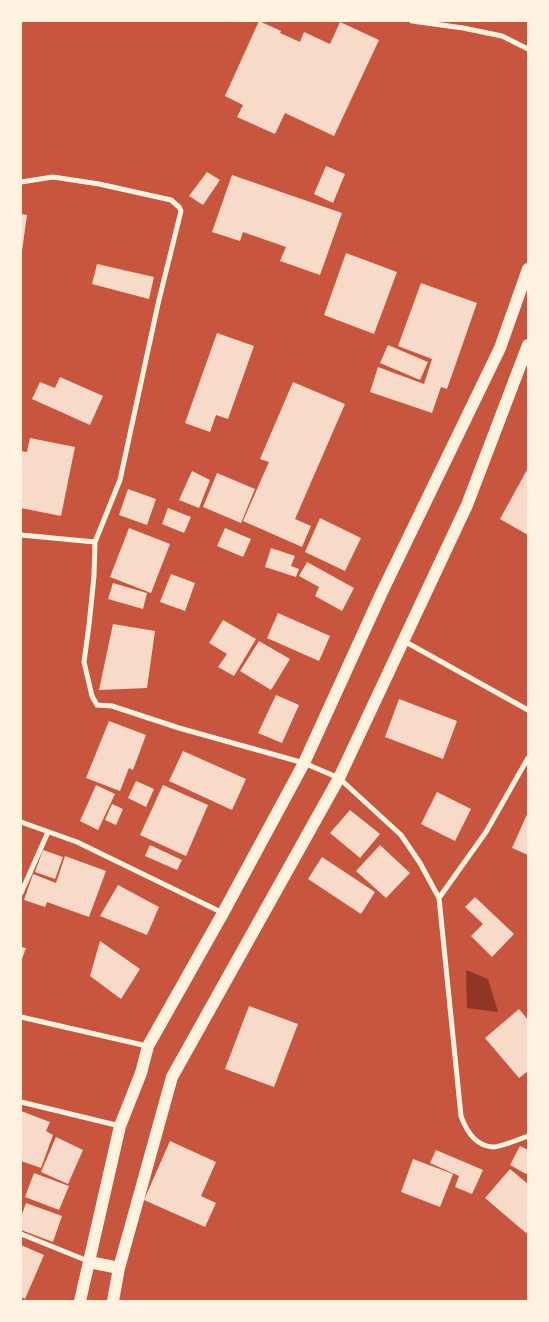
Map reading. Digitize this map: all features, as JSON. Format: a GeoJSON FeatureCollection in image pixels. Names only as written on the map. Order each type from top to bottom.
{"type":"FeatureCollection","features":[{"type":"Feature","properties":{"kind":"main road"},"geometry":{"type":"LineString","coordinates":[[80,1301],[120,1126],[141,1073],[148,1046],[304,764],[382,592],[500,348],[528,270]]}},
{"type":"Feature","properties":{"kind":"main road"},"geometry":{"type":"LineString","coordinates":[[113,1301],[120,1268],[172,1077],[339,778],[467,505],[528,345]]}},
{"type":"Feature","properties":{"kind":"main road"},"geometry":{"type":"LineString","coordinates":[[89,1262],[120,1268]]}},
{"type":"Feature","properties":{"kind":"street"},"geometry":{"type":"LineString","coordinates":[[412,21],[502,36],[528,49]]}},
{"type":"Feature","properties":{"kind":"street"},"geometry":{"type":"LineString","coordinates":[[21,182],[53,177],[99,184],[171,200],[181,211],[158,304],[120,480],[96,542],[84,662],[92,696],[97,705],[112,706],[179,728],[304,764],[339,778],[401,835],[420,862],[439,898],[461,1116],[466,1129],[475,1139],[483,1144],[494,1147],[528,1136]]}},
{"type":"Feature","properties":{"kind":"street"},"geometry":{"type":"LineString","coordinates":[[21,535],[96,542]]}},
{"type":"Feature","properties":{"kind":"street"},"geometry":{"type":"LineString","coordinates":[[403,640],[528,710]]}},
{"type":"Feature","properties":{"kind":"street"},"geometry":{"type":"LineString","coordinates":[[439,898],[486,832],[528,758]]}},
{"type":"Feature","properties":{"kind":"street"},"geometry":{"type":"LineString","coordinates":[[21,822],[77,842],[223,912]]}},
{"type":"Feature","properties":{"kind":"street"},"geometry":{"type":"LineString","coordinates":[[21,893],[48,832]]}},
{"type":"Feature","properties":{"kind":"street"},"geometry":{"type":"LineString","coordinates":[[21,1017],[148,1046]]}},
{"type":"Feature","properties":{"kind":"street"},"geometry":{"type":"LineString","coordinates":[[21,1102],[120,1126]]}},
{"type":"Feature","properties":{"kind":"street"},"geometry":{"type":"LineString","coordinates":[[21,1234],[89,1262]]}},
{"type":"Feature","properties":{"kind":"shaded area"},"geometry":{"type":"Polygon","coordinates":[[[466,970],[488,979],[498,1012],[467,1008],[466,970]]]}},
{"type":"Feature","properties":{"kind":"building"},"geometry":{"type":"Polygon","coordinates":[[[259,21],[300,42],[304,32],[330,44],[340,22],[379,40],[334,136],[285,113],[275,134],[237,117],[243,105],[225,96],[259,21]]]}},
{"type":"Feature","properties":{"kind":"building"},"geometry":{"type":"Polygon","coordinates":[[[326,166],[345,174],[333,203],[314,194],[326,166]]]}},
{"type":"Feature","properties":{"kind":"building"},"geometry":{"type":"Polygon","coordinates":[[[207,172],[220,180],[203,205],[189,196],[207,172]]]}},
{"type":"Feature","properties":{"kind":"building"},"geometry":{"type":"Polygon","coordinates":[[[232,175],[342,213],[320,275],[280,261],[286,247],[243,232],[240,241],[212,232],[232,175]]]}},
{"type":"Feature","properties":{"kind":"building"},"geometry":{"type":"Polygon","coordinates":[[[21,214],[27,215],[22,251],[21,251],[21,214]]]}},
{"type":"Feature","properties":{"kind":"building"},"geometry":{"type":"Polygon","coordinates":[[[346,253],[397,272],[374,334],[324,315],[346,253]]]}},
{"type":"Feature","properties":{"kind":"building"},"geometry":{"type":"Polygon","coordinates":[[[97,264],[154,277],[149,299],[92,284],[97,264]]]}},
{"type":"Feature","properties":{"kind":"building"},"geometry":{"type":"Polygon","coordinates":[[[421,283],[477,303],[447,389],[441,387],[432,413],[370,392],[378,367],[424,384],[432,359],[398,346],[421,283]]]}},
{"type":"Feature","properties":{"kind":"building"},"geometry":{"type":"Polygon","coordinates":[[[217,333],[254,346],[228,419],[216,415],[210,432],[185,423],[217,333]]]}},
{"type":"Feature","properties":{"kind":"building"},"geometry":{"type":"Polygon","coordinates":[[[388,345],[428,362],[420,380],[380,363],[388,345]]]}},
{"type":"Feature","properties":{"kind":"building"},"geometry":{"type":"Polygon","coordinates":[[[60,377],[103,396],[90,425],[32,399],[40,382],[55,388],[60,377]]]}},
{"type":"Feature","properties":{"kind":"building"},"geometry":{"type":"Polygon","coordinates":[[[293,382],[345,404],[295,519],[311,526],[302,547],[243,521],[269,462],[260,459],[293,382]]]}},
{"type":"Feature","properties":{"kind":"building"},"geometry":{"type":"Polygon","coordinates":[[[30,438],[75,447],[61,516],[21,508],[21,451],[27,452],[30,438]]]}},
{"type":"Feature","properties":{"kind":"building"},"geometry":{"type":"Polygon","coordinates":[[[528,468],[528,535],[500,519],[528,468]]]}},
{"type":"Feature","properties":{"kind":"building"},"geometry":{"type":"Polygon","coordinates":[[[192,471],[210,480],[199,508],[179,500],[192,471]]]}},
{"type":"Feature","properties":{"kind":"building"},"geometry":{"type":"Polygon","coordinates":[[[217,473],[255,489],[241,523],[203,507],[217,473]]]}},
{"type":"Feature","properties":{"kind":"building"},"geometry":{"type":"Polygon","coordinates":[[[128,489],[156,499],[147,525],[119,515],[128,489]]]}},
{"type":"Feature","properties":{"kind":"building"},"geometry":{"type":"Polygon","coordinates":[[[168,508],[191,517],[184,533],[162,524],[168,508]]]}},
{"type":"Feature","properties":{"kind":"building"},"geometry":{"type":"Polygon","coordinates":[[[320,518],[361,538],[345,571],[305,552],[320,518]]]}},
{"type":"Feature","properties":{"kind":"building"},"geometry":{"type":"Polygon","coordinates":[[[129,528],[170,544],[151,593],[110,577],[129,528]]]}},
{"type":"Feature","properties":{"kind":"building"},"geometry":{"type":"Polygon","coordinates":[[[225,528],[251,539],[243,557],[217,546],[225,528]]]}},
{"type":"Feature","properties":{"kind":"building"},"geometry":{"type":"Polygon","coordinates":[[[271,548],[295,556],[291,566],[299,569],[296,577],[265,567],[271,548]]]}},
{"type":"Feature","properties":{"kind":"building"},"geometry":{"type":"Polygon","coordinates":[[[307,562],[354,588],[342,611],[315,596],[319,587],[299,576],[307,562]]]}},
{"type":"Feature","properties":{"kind":"building"},"geometry":{"type":"Polygon","coordinates":[[[171,574],[195,583],[185,611],[160,602],[171,574]]]}},
{"type":"Feature","properties":{"kind":"building"},"geometry":{"type":"Polygon","coordinates":[[[113,583],[147,593],[143,609],[108,599],[113,583]]]}},
{"type":"Feature","properties":{"kind":"building"},"geometry":{"type":"Polygon","coordinates":[[[278,613],[330,636],[319,661],[267,638],[278,613]]]}},
{"type":"Feature","properties":{"kind":"building"},"geometry":{"type":"Polygon","coordinates":[[[223,620],[256,639],[234,676],[218,667],[227,654],[209,643],[223,620]]]}},
{"type":"Feature","properties":{"kind":"building"},"geometry":{"type":"Polygon","coordinates":[[[113,624],[155,631],[147,688],[99,690],[113,624]]]}},
{"type":"Feature","properties":{"kind":"building"},"geometry":{"type":"Polygon","coordinates":[[[259,641],[290,659],[271,690],[240,671],[259,641]]]}},
{"type":"Feature","properties":{"kind":"building"},"geometry":{"type":"Polygon","coordinates":[[[276,695],[299,705],[282,743],[258,733],[276,695]]]}},
{"type":"Feature","properties":{"kind":"building"},"geometry":{"type":"Polygon","coordinates":[[[399,699],[457,721],[443,759],[385,737],[399,699]]]}},
{"type":"Feature","properties":{"kind":"building"},"geometry":{"type":"Polygon","coordinates":[[[109,721],[146,735],[133,770],[129,768],[120,791],[86,778],[109,721]]]}},
{"type":"Feature","properties":{"kind":"building"},"geometry":{"type":"Polygon","coordinates":[[[183,751],[246,779],[232,810],[169,781],[183,751]]]}},
{"type":"Feature","properties":{"kind":"building"},"geometry":{"type":"Polygon","coordinates":[[[136,781],[154,789],[146,807],[128,798],[136,781]]]}},
{"type":"Feature","properties":{"kind":"building"},"geometry":{"type":"Polygon","coordinates":[[[96,785],[115,794],[98,830],[80,821],[96,785]]]}},
{"type":"Feature","properties":{"kind":"building"},"geometry":{"type":"Polygon","coordinates":[[[163,785],[208,805],[186,856],[140,835],[163,785]]]}},
{"type":"Feature","properties":{"kind":"building"},"geometry":{"type":"Polygon","coordinates":[[[437,792],[471,809],[455,841],[421,824],[437,792]]]}},
{"type":"Feature","properties":{"kind":"building"},"geometry":{"type":"Polygon","coordinates":[[[112,804],[123,809],[116,825],[105,820],[112,804]]]}},
{"type":"Feature","properties":{"kind":"building"},"geometry":{"type":"Polygon","coordinates":[[[350,810],[380,834],[360,858],[330,833],[350,810]]]}},
{"type":"Feature","properties":{"kind":"building"},"geometry":{"type":"Polygon","coordinates":[[[528,812],[528,855],[512,848],[528,812]]]}},
{"type":"Feature","properties":{"kind":"building"},"geometry":{"type":"Polygon","coordinates":[[[150,845],[182,860],[177,870],[145,856],[150,845]]]}},
{"type":"Feature","properties":{"kind":"building"},"geometry":{"type":"Polygon","coordinates":[[[380,845],[410,873],[386,898],[356,871],[380,845]]]}},
{"type":"Feature","properties":{"kind":"building"},"geometry":{"type":"Polygon","coordinates":[[[43,850],[63,857],[55,879],[35,872],[43,850]]]}},
{"type":"Feature","properties":{"kind":"building"},"geometry":{"type":"Polygon","coordinates":[[[65,856],[106,871],[89,917],[47,902],[45,907],[24,900],[33,874],[56,883],[65,856]]]}},
{"type":"Feature","properties":{"kind":"building"},"geometry":{"type":"Polygon","coordinates":[[[322,857],[375,892],[361,914],[308,879],[322,857]]]}},
{"type":"Feature","properties":{"kind":"building"},"geometry":{"type":"Polygon","coordinates":[[[118,885],[159,907],[147,935],[100,916],[118,885]]]}},
{"type":"Feature","properties":{"kind":"building"},"geometry":{"type":"Polygon","coordinates":[[[475,897],[514,934],[492,957],[471,936],[483,924],[465,907],[475,897]]]}},
{"type":"Feature","properties":{"kind":"building"},"geometry":{"type":"Polygon","coordinates":[[[100,941],[140,969],[121,999],[90,976],[100,941]]]}},
{"type":"Feature","properties":{"kind":"building"},"geometry":{"type":"Polygon","coordinates":[[[21,947],[26,948],[22,959],[21,959],[21,947]]]}},
{"type":"Feature","properties":{"kind":"building"},"geometry":{"type":"Polygon","coordinates":[[[249,1006],[298,1024],[274,1087],[225,1069],[249,1006]]]}},
{"type":"Feature","properties":{"kind":"building"},"geometry":{"type":"Polygon","coordinates":[[[519,1009],[528,1020],[528,1071],[519,1078],[485,1038],[519,1009]]]}},
{"type":"Feature","properties":{"kind":"building"},"geometry":{"type":"Polygon","coordinates":[[[21,1111],[50,1122],[46,1131],[53,1135],[41,1168],[21,1161],[21,1111]]]}},
{"type":"Feature","properties":{"kind":"building"},"geometry":{"type":"Polygon","coordinates":[[[56,1137],[83,1150],[68,1184],[41,1172],[56,1137]]]}},
{"type":"Feature","properties":{"kind":"building"},"geometry":{"type":"Polygon","coordinates":[[[170,1141],[216,1162],[201,1196],[216,1203],[205,1227],[144,1200],[170,1141]]]}},
{"type":"Feature","properties":{"kind":"building"},"geometry":{"type":"Polygon","coordinates":[[[520,1146],[528,1150],[528,1172],[526,1174],[510,1165],[520,1146]]]}},
{"type":"Feature","properties":{"kind":"building"},"geometry":{"type":"Polygon","coordinates":[[[436,1150],[483,1170],[472,1194],[455,1187],[459,1176],[430,1163],[436,1150]]]}},
{"type":"Feature","properties":{"kind":"building"},"geometry":{"type":"Polygon","coordinates":[[[413,1159],[453,1174],[440,1207],[401,1192],[413,1159]]]}},
{"type":"Feature","properties":{"kind":"building"},"geometry":{"type":"Polygon","coordinates":[[[510,1169],[528,1184],[528,1231],[526,1233],[485,1198],[510,1169]]]}},
{"type":"Feature","properties":{"kind":"building"},"geometry":{"type":"Polygon","coordinates":[[[34,1173],[69,1186],[59,1210],[25,1197],[34,1173]]]}},
{"type":"Feature","properties":{"kind":"building"},"geometry":{"type":"Polygon","coordinates":[[[26,1203],[62,1216],[53,1242],[21,1230],[21,1217],[26,1203]]]}},
{"type":"Feature","properties":{"kind":"building"},"geometry":{"type":"Polygon","coordinates":[[[21,1245],[44,1255],[25,1299],[21,1297],[21,1245]]]}}]}
